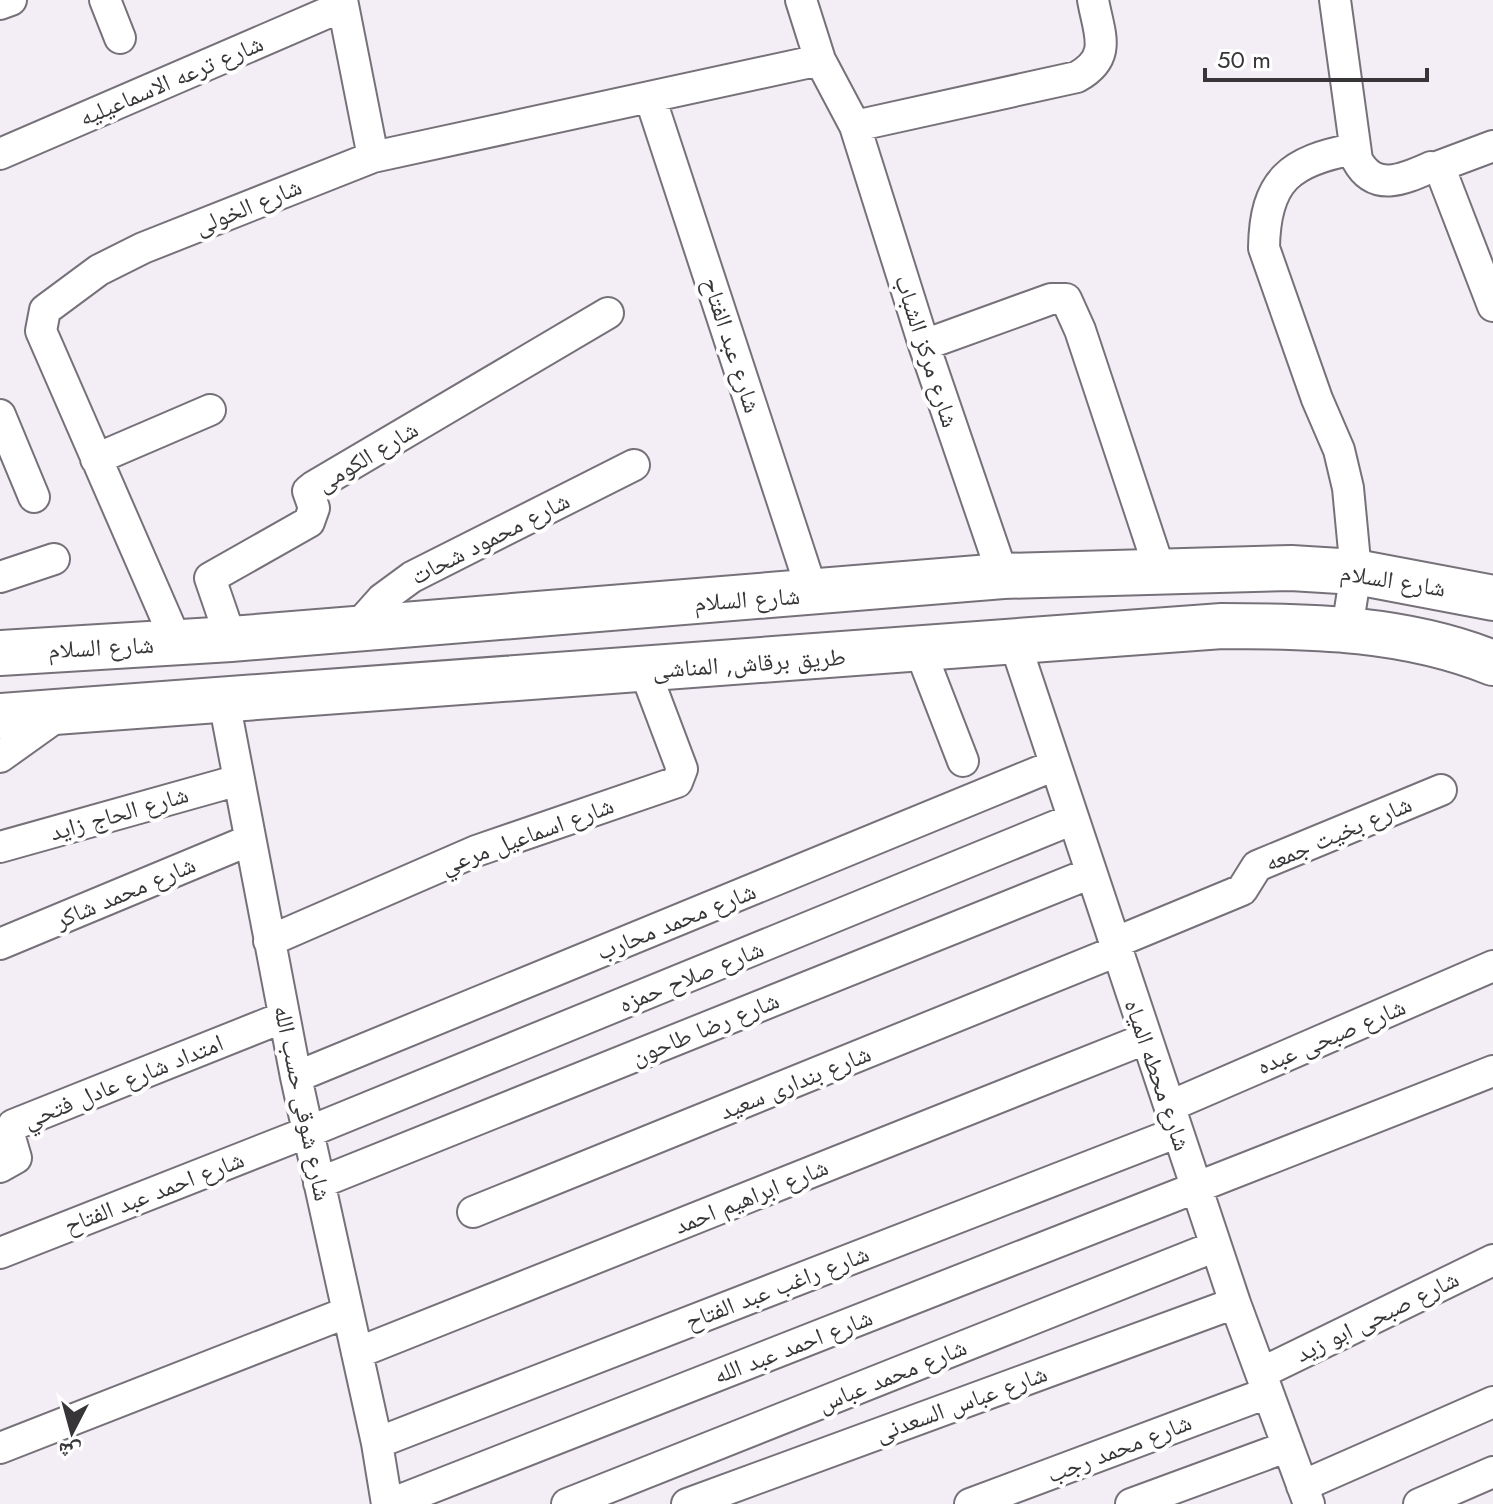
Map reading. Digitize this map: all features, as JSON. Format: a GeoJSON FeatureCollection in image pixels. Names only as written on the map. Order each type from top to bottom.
{"type":"FeatureCollection","features":[{"type":"Feature","properties":{"kind":"street"},"geometry":{"type":"LineString","coordinates":[[0,4],[11,0]]}},
{"type":"Feature","properties":{"kind":"street"},"geometry":{"type":"LineString","coordinates":[[105,0],[120,38]]}},
{"type":"Feature","properties":{"kind":"street","name":"شارع مركز الشباب"},"geometry":{"type":"LineString","coordinates":[[801,0],[820,60],[855,126],[924,345],[1003,576]]}},
{"type":"Feature","properties":{"kind":"street"},"geometry":{"type":"LineString","coordinates":[[855,126],[1077,77],[1093,68],[1102,53],[1093,0]]}},
{"type":"Feature","properties":{"kind":"street"},"geometry":{"type":"LineString","coordinates":[[1335,0],[1354,149],[1363,170],[1388,182],[1493,146]]}},
{"type":"Feature","properties":{"kind":"street"},"geometry":{"type":"LineString","coordinates":[[342,3],[373,157]]}},
{"type":"Feature","properties":{"kind":"street","name":"شارع ترعه الاسماعيليه"},"geometry":{"type":"LineString","coordinates":[[0,154],[342,3]]}},
{"type":"Feature","properties":{"kind":"street","name":"شارع الخولى"},"geometry":{"type":"LineString","coordinates":[[177,643],[41,331],[45,310],[99,270],[143,248],[373,157],[820,60]]}},
{"type":"Feature","properties":{"kind":"street","name":"شارع عبد الفتاح"},"geometry":{"type":"LineString","coordinates":[[650,97],[813,594]]}},
{"type":"Feature","properties":{"kind":"street"},"geometry":{"type":"LineString","coordinates":[[1347,629],[1356,572],[1348,488],[1339,450],[1317,399],[1264,248],[1264,229],[1278,182],[1301,164],[1324,154],[1354,149]]}},
{"type":"Feature","properties":{"kind":"street"},"geometry":{"type":"LineString","coordinates":[[1437,167],[1493,306]]}},
{"type":"Feature","properties":{"kind":"street"},"geometry":{"type":"LineString","coordinates":[[924,345],[1051,299],[1066,299],[1080,330],[1160,571]]}},
{"type":"Feature","properties":{"kind":"street","name":"شارع الكومى"},"geometry":{"type":"LineString","coordinates":[[231,639],[210,578],[309,522],[314,508],[308,491],[608,313]]}},
{"type":"Feature","properties":{"kind":"street"},"geometry":{"type":"LineString","coordinates":[[96,459],[210,410]]}},
{"type":"Feature","properties":{"kind":"street"},"geometry":{"type":"LineString","coordinates":[[0,415],[34,497]]}},
{"type":"Feature","properties":{"kind":"street","name":"شارع محمود شحات"},"geometry":{"type":"LineString","coordinates":[[357,627],[382,599],[412,577],[634,465]]}},
{"type":"Feature","properties":{"kind":"street"},"geometry":{"type":"LineString","coordinates":[[0,577],[54,559]]}},
{"type":"Feature","properties":{"kind":"street","name":"شارع السلام"},"geometry":{"type":"LineString","coordinates":[[0,653],[231,639],[813,594],[1003,576],[1291,568],[1356,572],[1493,598]]}},
{"type":"Feature","properties":{"kind":"street","name":"طريق برقاش, المناشى"},"geometry":{"type":"LineString","coordinates":[[0,716],[645,671],[1222,626],[1347,629],[1427,642],[1493,663]]}},
{"type":"Feature","properties":{"kind":"street","name":"شارع محطه المياه"},"geometry":{"type":"LineString","coordinates":[[1015,643],[1196,1189],[1286,1447],[1306,1495]]}},
{"type":"Feature","properties":{"kind":"street"},"geometry":{"type":"LineString","coordinates":[[920,650],[963,761]]}},
{"type":"Feature","properties":{"kind":"street","name":"شارع اسماعيل مرعي"},"geometry":{"type":"LineString","coordinates":[[269,941],[476,851],[677,782],[682,769],[645,671]]}},
{"type":"Feature","properties":{"kind":"street","name":"شارع شوقى حسب الله"},"geometry":{"type":"LineString","coordinates":[[224,701],[296,1077],[389,1504]]}},
{"type":"Feature","properties":{"kind":"street"},"geometry":{"type":"LineString","coordinates":[[0,757],[63,712]]}},
{"type":"Feature","properties":{"kind":"street","name":"شارع محمد محارب"},"geometry":{"type":"LineString","coordinates":[[296,1077],[1055,765]]}},
{"type":"Feature","properties":{"kind":"street","name":"شارع الحاج زايد"},"geometry":{"type":"LineString","coordinates":[[0,847],[239,780]]}},
{"type":"Feature","properties":{"kind":"street","name":"شارع بخيت جمعه"},"geometry":{"type":"LineString","coordinates":[[1115,947],[1242,890],[1257,866],[1441,790]]}},
{"type":"Feature","properties":{"kind":"street","name":"شارع صلاح حمزه"},"geometry":{"type":"LineString","coordinates":[[308,1132],[1073,819]]}},
{"type":"Feature","properties":{"kind":"street","name":"شارع محمد شاكر"},"geometry":{"type":"LineString","coordinates":[[0,944],[250,840]]}},
{"type":"Feature","properties":{"kind":"street","name":"شارع رضا طاحون"},"geometry":{"type":"LineString","coordinates":[[319,1183],[1091,873]]}},
{"type":"Feature","properties":{"kind":"street","name":"شارع بندارى سعيد"},"geometry":{"type":"LineString","coordinates":[[473,1212],[1115,947]]}},
{"type":"Feature","properties":{"kind":"street","name":"شارع صبحى عبده"},"geometry":{"type":"LineString","coordinates":[[1174,1119],[1493,966]]}},
{"type":"Feature","properties":{"kind":"street","name":"امتداد شارع عادل فتحي"},"geometry":{"type":"LineString","coordinates":[[0,1167],[16,1158],[9,1134],[13,1125],[284,1017]]}},
{"type":"Feature","properties":{"kind":"street","name":"شارع ابراهيم احمد"},"geometry":{"type":"LineString","coordinates":[[357,1353],[1145,1039]]}},
{"type":"Feature","properties":{"kind":"street","name":"شارع احمد عبد الله"},"geometry":{"type":"LineString","coordinates":[[389,1504],[1493,1071]]}},
{"type":"Feature","properties":{"kind":"street","name":"شارع راغب عبد الفتاح"},"geometry":{"type":"LineString","coordinates":[[377,1443],[1174,1119]]}},
{"type":"Feature","properties":{"kind":"street","name":"شارع احمد عبد الفتاح"},"geometry":{"type":"LineString","coordinates":[[0,1253],[308,1132]]}},
{"type":"Feature","properties":{"kind":"street","name":"شارع محمد عباس"},"geometry":{"type":"LineString","coordinates":[[567,1504],[1216,1246]]}},
{"type":"Feature","properties":{"kind":"street","name":"شارع صبحى ابو زيد"},"geometry":{"type":"LineString","coordinates":[[1264,1383],[1493,1260]]}},
{"type":"Feature","properties":{"kind":"street","name":"شارع عباس السعدنى"},"geometry":{"type":"LineString","coordinates":[[687,1504],[1235,1303]]}},
{"type":"Feature","properties":{"kind":"street"},"geometry":{"type":"LineString","coordinates":[[0,1448],[348,1312]]}},
{"type":"Feature","properties":{"kind":"street","name":"شارع محمد رجب"},"geometry":{"type":"LineString","coordinates":[[970,1504],[1264,1383]]}},
{"type":"Feature","properties":{"kind":"street"},"geometry":{"type":"LineString","coordinates":[[1306,1495],[1493,1402]]}},
{"type":"Feature","properties":{"kind":"street"},"geometry":{"type":"LineString","coordinates":[[1131,1504],[1286,1447]]}},
{"type":"Feature","properties":{"kind":"street"},"geometry":{"type":"LineString","coordinates":[[1419,1504],[1493,1472]]}}]}
